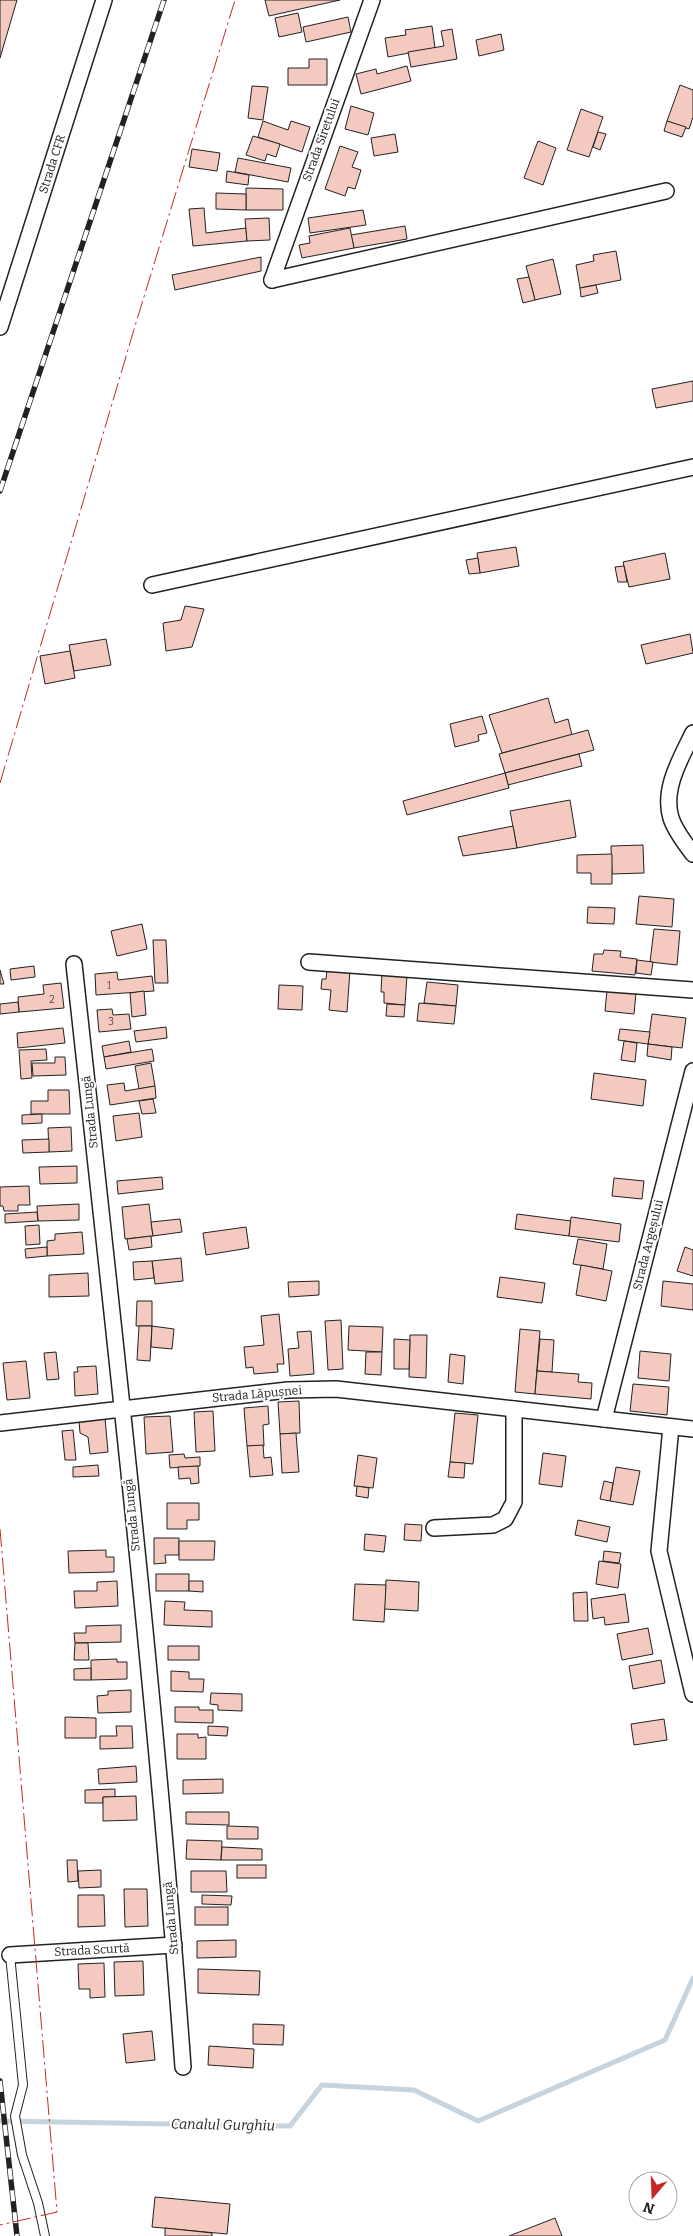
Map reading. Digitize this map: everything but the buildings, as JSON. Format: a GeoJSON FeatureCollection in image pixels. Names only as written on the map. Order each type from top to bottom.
{"type":"FeatureCollection","features":[{"type":"Feature","properties":{"kind":"street","name":"Strada CFR"},"geometry":{"type":"LineString","coordinates":[[0,328],[104,0]]}},
{"type":"Feature","properties":{"kind":"street","name":"Strada Siretului"},"geometry":{"type":"LineString","coordinates":[[372,0],[272,280],[666,191]]}},
{"type":"Feature","properties":{"kind":"street"},"geometry":{"type":"LineString","coordinates":[[152,585],[693,467]]}},
{"type":"Feature","properties":{"kind":"street"},"geometry":{"type":"LineString","coordinates":[[693,733],[674,774],[669,803],[671,817],[677,830],[693,854]]}},
{"type":"Feature","properties":{"kind":"street"},"geometry":{"type":"LineString","coordinates":[[309,962],[693,990]]}},
{"type":"Feature","properties":{"kind":"street","name":"Strada Lungă"},"geometry":{"type":"LineString","coordinates":[[74,964],[122,1409],[174,1945],[183,2067]]}},
{"type":"Feature","properties":{"kind":"street","name":"Strada Argeșului"},"geometry":{"type":"LineString","coordinates":[[604,1420],[693,1071]]}},
{"type":"Feature","properties":{"kind":"street","name":"Strada Lăpușnei"},"geometry":{"type":"LineString","coordinates":[[0,1423],[288,1390],[336,1389],[693,1429]]}},
{"type":"Feature","properties":{"kind":"street"},"geometry":{"type":"LineString","coordinates":[[434,1528],[493,1525],[506,1519],[514,1502],[514,1409]]}},
{"type":"Feature","properties":{"kind":"street"},"geometry":{"type":"LineString","coordinates":[[671,1427],[659,1552],[693,1694]]}},
{"type":"Feature","properties":{"kind":"street","name":"Strada Scurtă"},"geometry":{"type":"LineString","coordinates":[[10,1954],[174,1945]]}},
{"type":"Feature","properties":{"kind":"lane"},"geometry":{"type":"LineString","coordinates":[[10,1954],[23,2085],[15,2116],[22,2155],[38,2203],[45,2236]]}},
{"type":"Feature","properties":{"kind":"waterway","name":"Canalul Gurghiu"},"geometry":{"type":"LineString","coordinates":[[0,2121],[290,2126],[322,2085],[414,2090],[478,2121],[665,2040],[693,1978]]}},
{"type":"Feature","properties":{"kind":"railway"},"geometry":{"type":"LineString","coordinates":[[0,491],[164,0]]}},
{"type":"Feature","properties":{"kind":"railway"},"geometry":{"type":"LineString","coordinates":[[0,2081],[17,2236]]}},
{"type":"Feature","properties":{"kind":"power"},"geometry":{"type":"LineString","coordinates":[[0,783],[135,326],[235,0]]}},
{"type":"Feature","properties":{"kind":"power"},"geometry":{"type":"LineString","coordinates":[[0,1529],[57,2212],[0,2225]]}}]}
